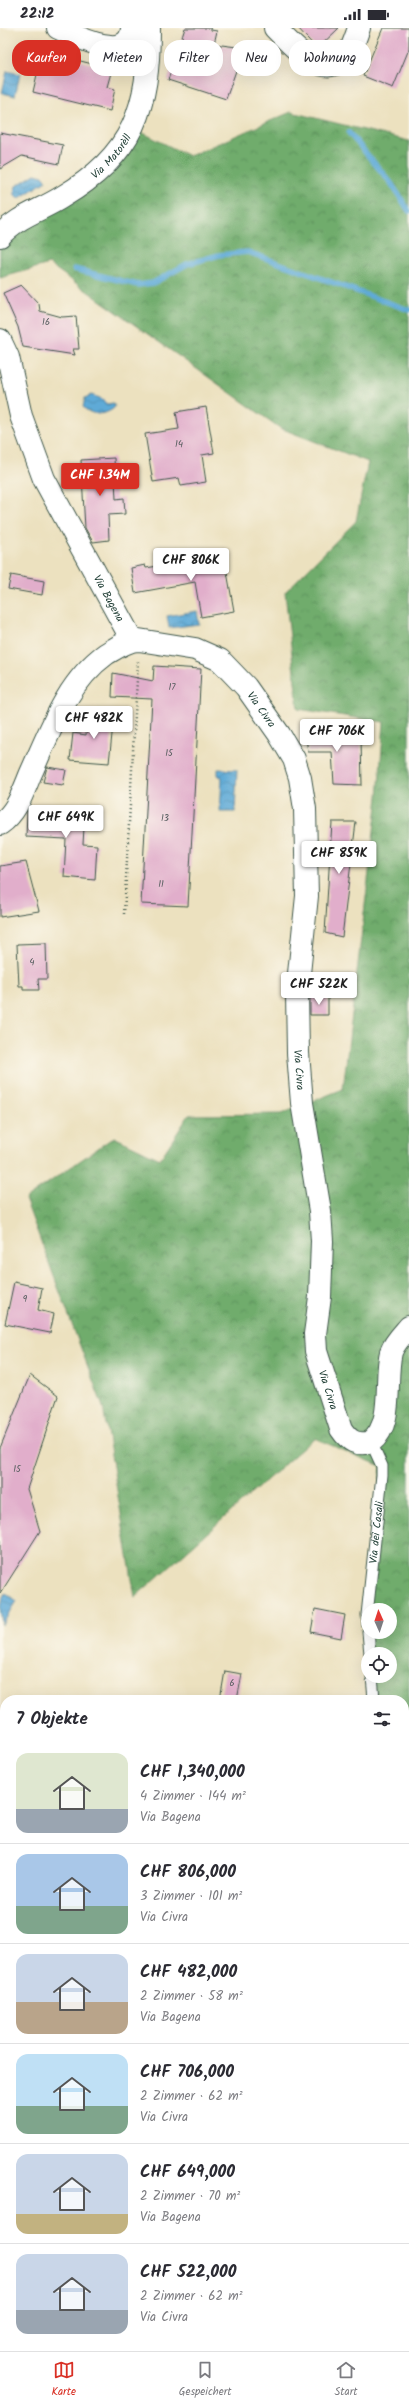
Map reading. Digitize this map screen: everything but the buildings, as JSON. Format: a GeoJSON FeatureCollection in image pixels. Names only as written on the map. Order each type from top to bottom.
{"type":"FeatureCollection","features":[{"type":"Feature","properties":{"kind":"street"},"geometry":{"type":"LineString","coordinates":[[58,28],[92,44],[112,46],[121,44],[128,39],[132,28]]}},
{"type":"Feature","properties":{"kind":"street","name":"Via Matorèll"},"geometry":{"type":"LineString","coordinates":[[0,236],[17,221],[82,185],[105,164],[122,144],[141,110],[148,70],[149,28]]}},
{"type":"Feature","properties":{"kind":"street"},"geometry":{"type":"LineString","coordinates":[[275,28],[308,60],[331,65],[341,61],[349,53],[359,28]]}},
{"type":"Feature","properties":{"kind":"street","name":"Via Bagena"},"geometry":{"type":"LineString","coordinates":[[2,347],[18,409],[44,479],[136,640]]}},
{"type":"Feature","properties":{"kind":"street"},"geometry":{"type":"LineString","coordinates":[[0,824],[16,808],[54,722],[83,674],[115,649],[136,640]]}},
{"type":"Feature","properties":{"kind":"street","name":"Via Civra"},"geometry":{"type":"LineString","coordinates":[[136,640],[195,649],[220,660],[246,687],[278,734],[294,759],[300,778],[305,809],[307,896],[297,993],[298,1053],[302,1103],[320,1211],[322,1241],[320,1297],[315,1334],[316,1351],[334,1410],[347,1438],[356,1443],[371,1442]]}},
{"type":"Feature","properties":{"kind":"street"},"geometry":{"type":"LineString","coordinates":[[371,1442],[381,1429],[385,1412],[392,1351],[409,1327]]}},
{"type":"Feature","properties":{"kind":"lane","name":"Via dei Casali"},"geometry":{"type":"LineString","coordinates":[[368,1603],[382,1475],[382,1466],[371,1442]]}},
{"type":"Feature","properties":{"kind":"lane"},"geometry":{"type":"LineString","coordinates":[[373,1683],[374,1695]]}},
{"type":"Feature","properties":{"kind":"path"},"geometry":{"type":"LineString","coordinates":[[124,914],[136,640]]}},
{"type":"Feature","properties":{"kind":"green space"},"geometry":{"type":"Polygon","coordinates":[[[291,112],[409,141],[409,1695],[374,1695],[373,1683],[397,1683],[397,1647],[369,1647],[369,1639],[397,1639],[397,1603],[369,1603],[381,1466],[314,1438],[135,1597],[103,1407],[25,1199],[114,1137],[160,1159],[189,1115],[281,1114],[343,1089],[378,797],[384,722],[298,709],[285,592],[356,521],[368,462],[280,428],[49,264],[0,278],[0,236],[62,198],[133,128],[189,156],[291,112]]]}},
{"type":"Feature","properties":{"kind":"water"},"geometry":{"type":"Polygon","coordinates":[[[7,71],[12,72],[12,76],[20,76],[15,96],[2,93],[7,71]]]}},
{"type":"Feature","properties":{"kind":"water"},"geometry":{"type":"Polygon","coordinates":[[[35,174],[43,176],[46,181],[18,199],[14,193],[16,186],[35,174]]]}},
{"type":"Feature","properties":{"kind":"water"},"geometry":{"type":"Polygon","coordinates":[[[91,395],[100,398],[107,404],[113,403],[115,407],[107,412],[99,414],[86,410],[83,407],[85,398],[91,395]]]}},
{"type":"Feature","properties":{"kind":"water"},"geometry":{"type":"Polygon","coordinates":[[[197,611],[199,624],[169,628],[167,616],[197,611]]]}},
{"type":"Feature","properties":{"kind":"water"},"geometry":{"type":"Polygon","coordinates":[[[218,769],[237,770],[235,812],[220,812],[222,777],[218,776],[218,769]]]}},
{"type":"Feature","properties":{"kind":"water"},"geometry":{"type":"Polygon","coordinates":[[[6,1594],[17,1601],[2,1625],[0,1605],[6,1594]]]}},
{"type":"Feature","properties":{"kind":"waterway"},"geometry":{"type":"LineString","coordinates":[[349,133],[391,183],[409,211]]}},
{"type":"Feature","properties":{"kind":"waterway"},"geometry":{"type":"LineString","coordinates":[[74,269],[138,285],[153,283],[187,264],[219,255],[248,252],[409,310]]}}]}
